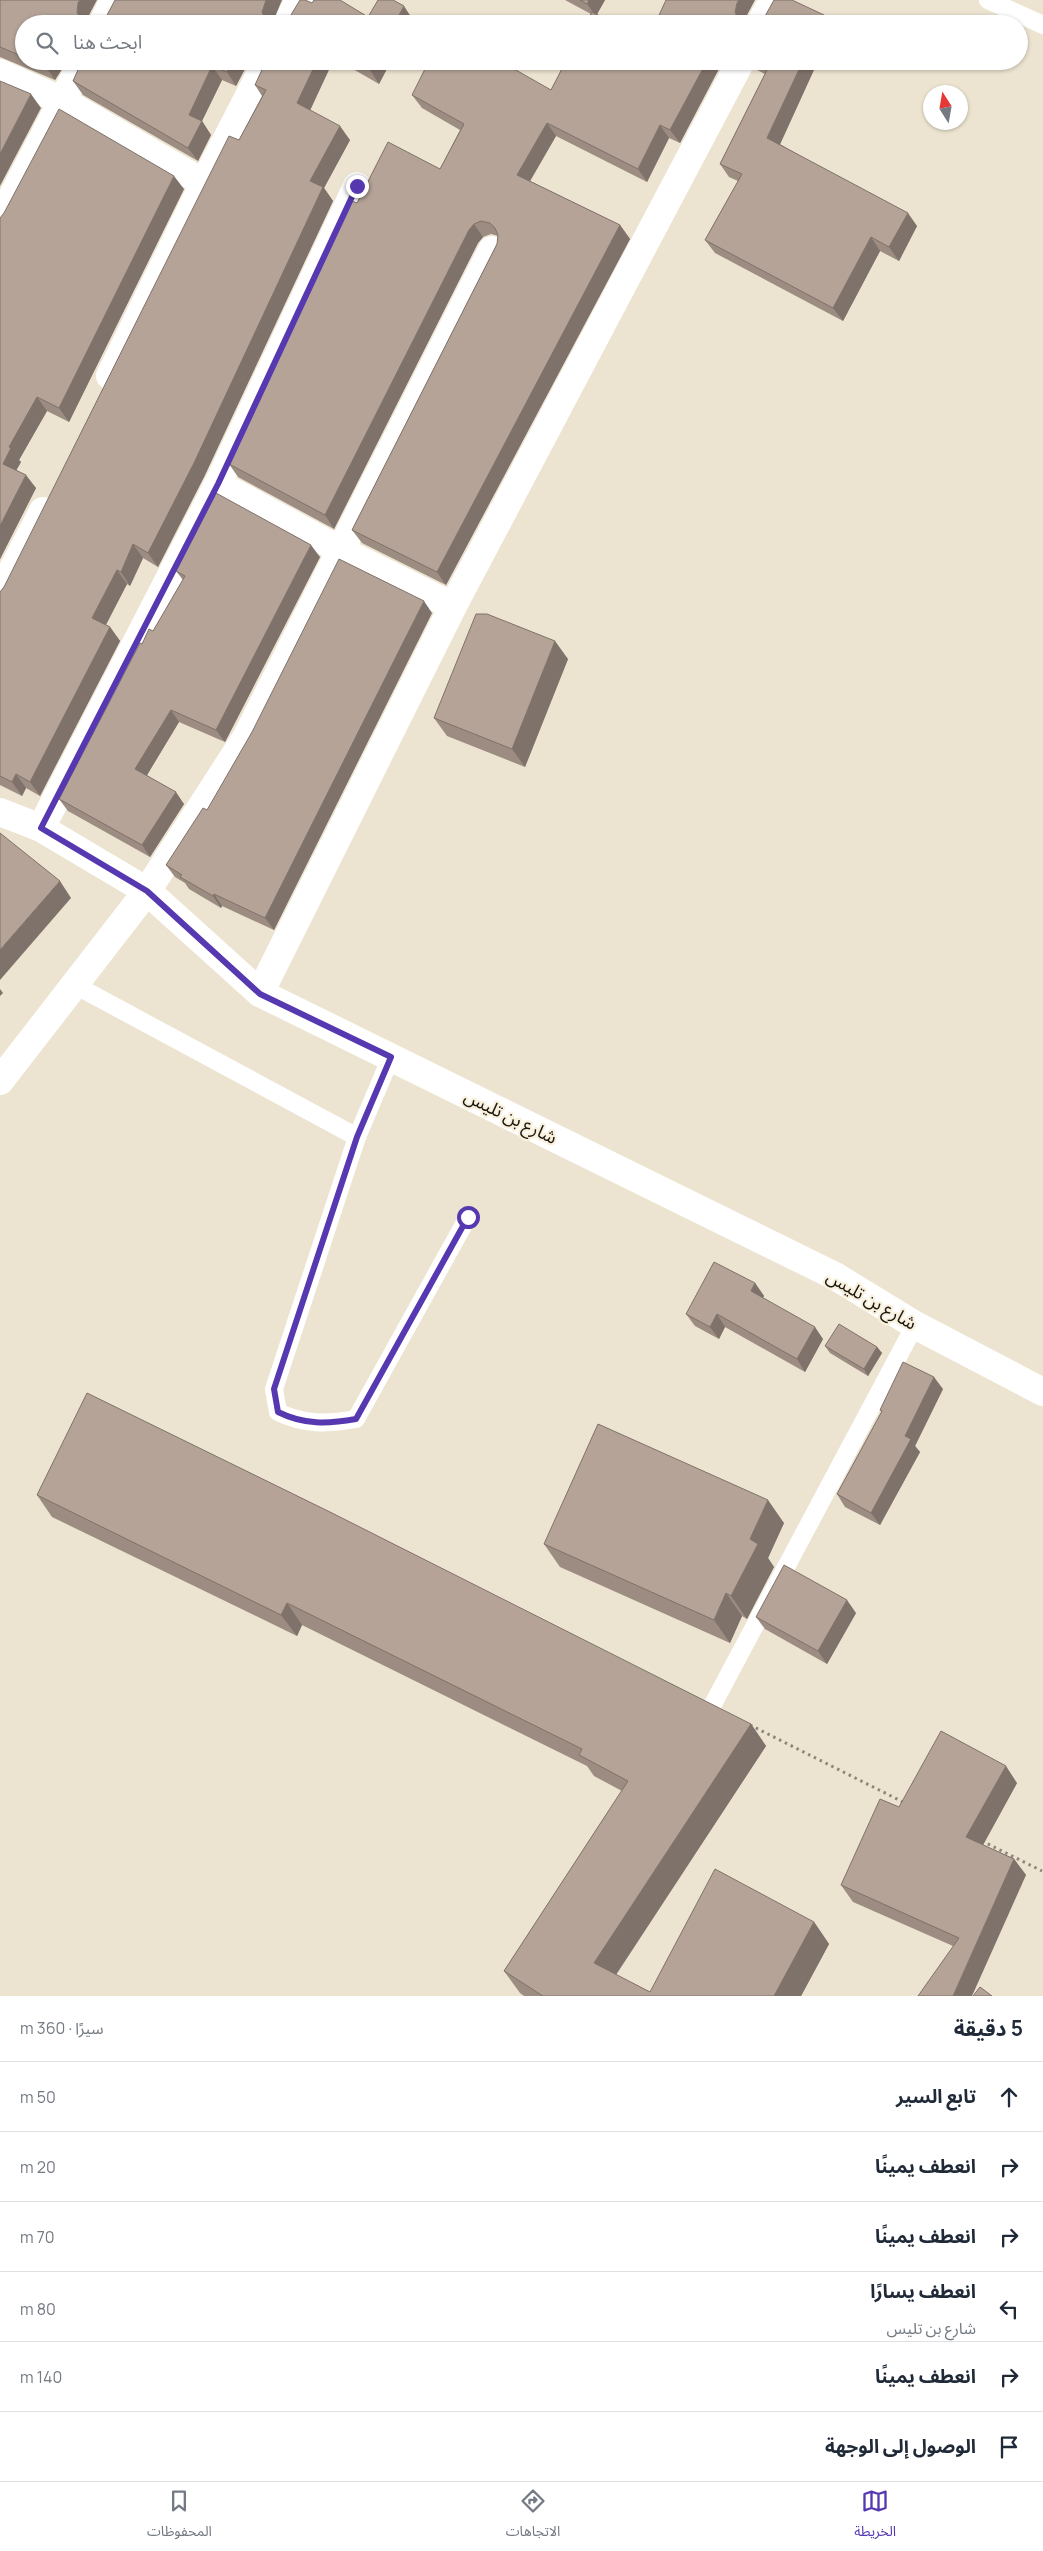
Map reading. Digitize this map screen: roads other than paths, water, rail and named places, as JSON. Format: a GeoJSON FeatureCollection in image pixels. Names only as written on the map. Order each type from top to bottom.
{"type":"FeatureCollection","features":[{"type":"Feature","properties":{"kind":"street"},"geometry":{"type":"LineString","coordinates":[[106,15],[114,0]]}},
{"type":"Feature","properties":{"kind":"street"},"geometry":{"type":"LineString","coordinates":[[292,15],[299,0]]}},
{"type":"Feature","properties":{"kind":"street"},"geometry":{"type":"LineString","coordinates":[[765,15],[773,0]]}},
{"type":"Feature","properties":{"kind":"street"},"geometry":{"type":"LineString","coordinates":[[0,220],[78,70]]}},
{"type":"Feature","properties":{"kind":"street"},"geometry":{"type":"LineString","coordinates":[[101,395],[204,183],[262,70]]}},
{"type":"Feature","properties":{"kind":"street"},"geometry":{"type":"LineString","coordinates":[[260,994],[453,606],[735,70]]}},
{"type":"Feature","properties":{"kind":"street"},"geometry":{"type":"LineString","coordinates":[[0,74],[63,101],[204,183]]}},
{"type":"Feature","properties":{"kind":"street"},"geometry":{"type":"LineString","coordinates":[[41,828],[218,484],[357,186]]}},
{"type":"Feature","properties":{"kind":"street"},"geometry":{"type":"LineString","coordinates":[[0,1081],[73,984],[147,891],[247,736],[342,551],[492,250]]}},
{"type":"Feature","properties":{"kind":"street"},"geometry":{"type":"LineString","coordinates":[[218,484],[342,551],[453,606]]}},
{"type":"Feature","properties":{"kind":"street"},"geometry":{"type":"LineString","coordinates":[[0,594],[53,491]]}},
{"type":"Feature","properties":{"kind":"street","name":"شارع بن تليس"},"geometry":{"type":"LineString","coordinates":[[0,812],[41,828],[147,891],[260,994],[835,1276],[915,1325],[1043,1392]]}},
{"type":"Feature","properties":{"kind":"lane"},"geometry":{"type":"LineString","coordinates":[[988,0],[1021,15]]}},
{"type":"Feature","properties":{"kind":"lane"},"geometry":{"type":"LineString","coordinates":[[1028,18],[1043,25]]}},
{"type":"Feature","properties":{"kind":"lane"},"geometry":{"type":"LineString","coordinates":[[73,984],[357,1137]]}},
{"type":"Feature","properties":{"kind":"lane"},"geometry":{"type":"LineString","coordinates":[[391,1057],[357,1137],[274,1389],[278,1412],[290,1418],[309,1422],[332,1423],[356,1419],[468,1217]]}},
{"type":"Feature","properties":{"kind":"lane"},"geometry":{"type":"LineString","coordinates":[[712,1706],[915,1325]]}}]}
